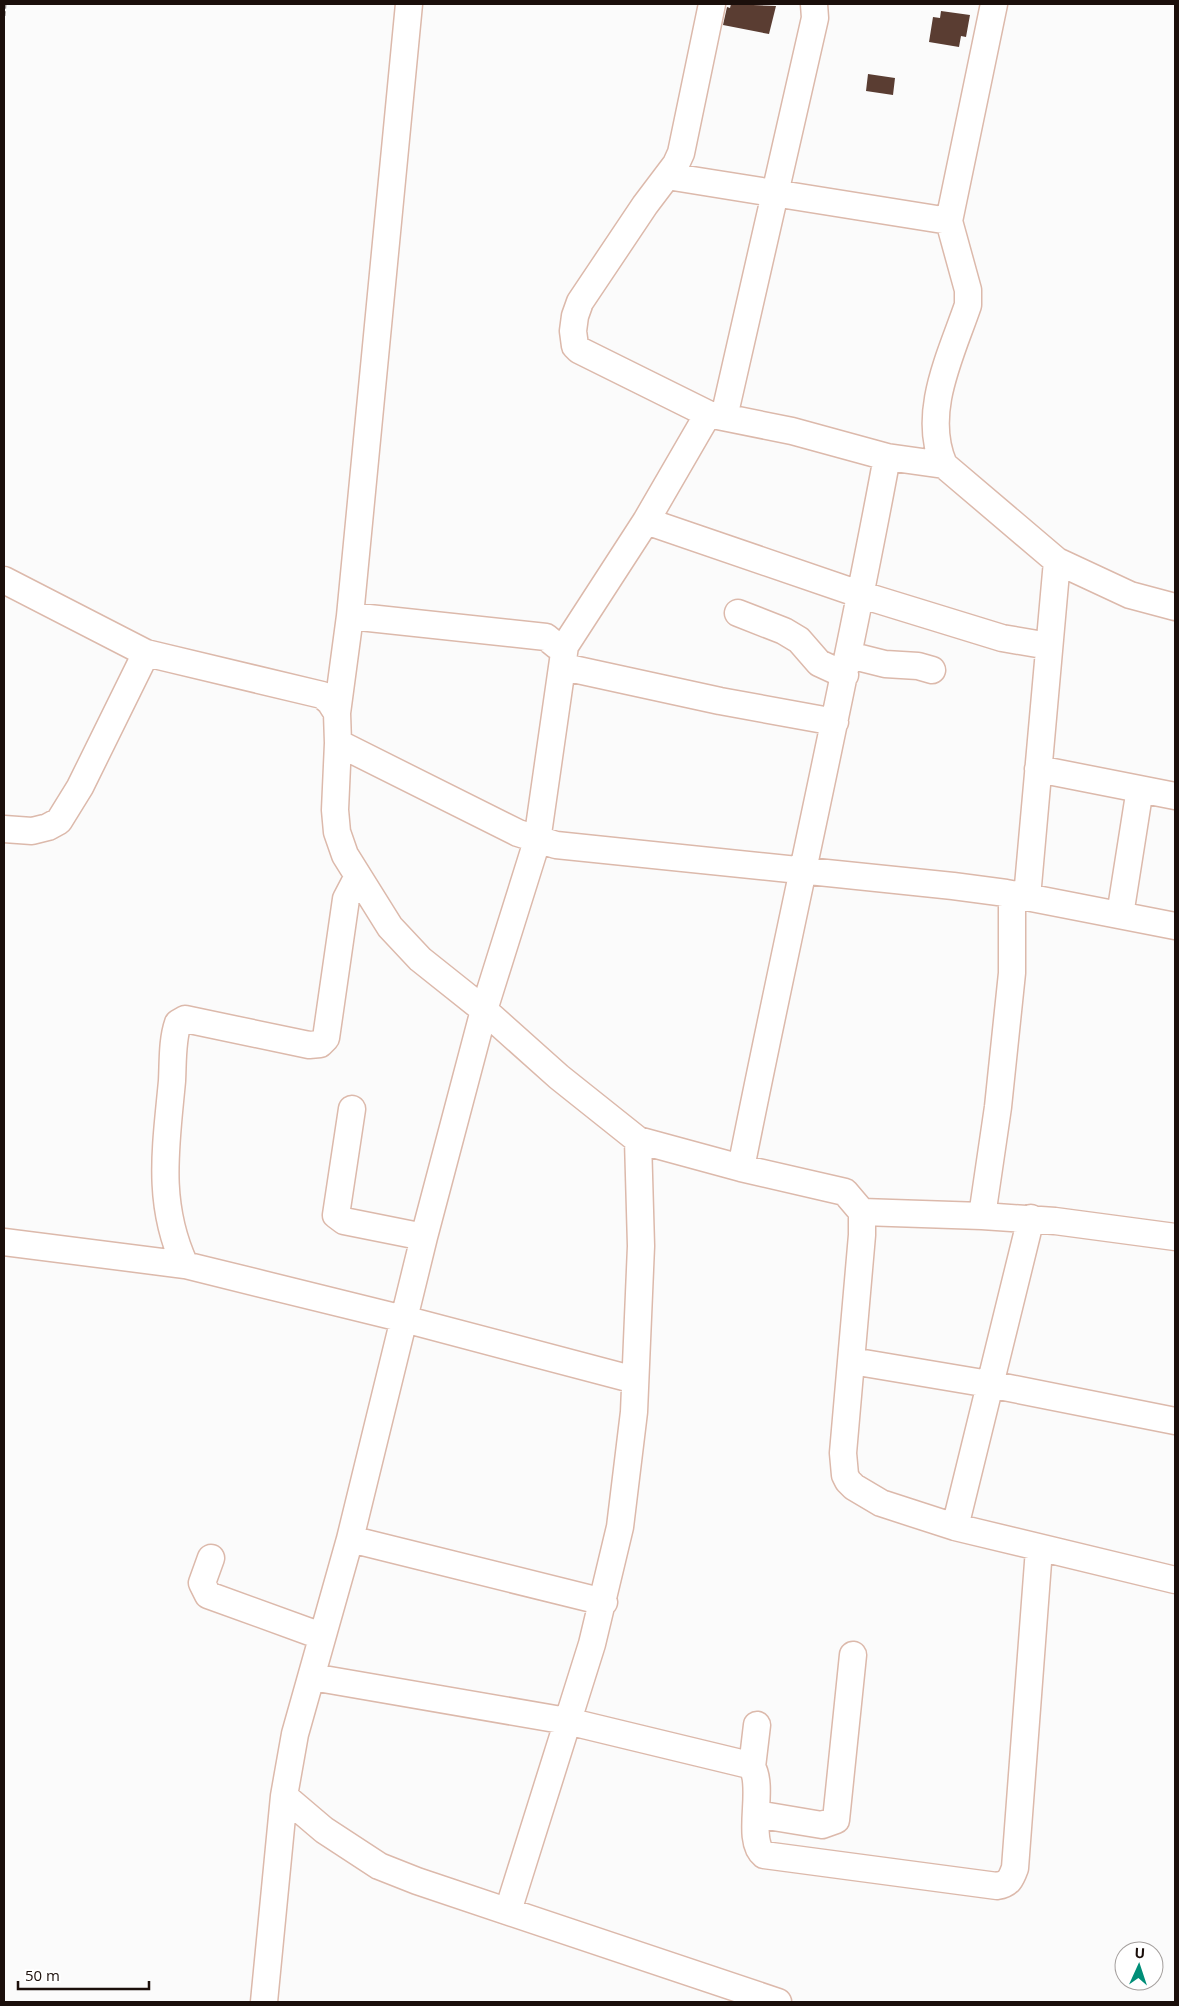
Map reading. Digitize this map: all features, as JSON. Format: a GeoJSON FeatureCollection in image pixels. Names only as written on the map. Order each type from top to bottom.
{"type":"FeatureCollection","features":[{"type":"Feature","properties":{"kind":"street"},"geometry":{"type":"LineString","coordinates":[[409,4],[350,616],[333,697],[338,743],[335,785],[337,832],[345,855],[390,927],[403,942],[440,976],[484,1010],[559,1077],[638,1140],[734,1164],[741,1168],[845,1192],[862,1212],[852,1361],[843,1453],[845,1475],[860,1491],[881,1503],[955,1527],[1039,1549],[1175,1579]]}},
{"type":"Feature","properties":{"kind":"street"},"geometry":{"type":"LineString","coordinates":[[712,4],[681,153],[580,302],[575,316],[573,336],[579,350],[716,415],[792,431],[886,457],[944,465]]}},
{"type":"Feature","properties":{"kind":"street"},"geometry":{"type":"LineString","coordinates":[[264,2002],[284,1796],[295,1734],[350,1539],[424,1237],[484,1010],[537,841],[564,657],[646,522],[716,415],[776,192],[815,18],[814,4]]}},
{"type":"Feature","properties":{"kind":"street"},"geometry":{"type":"LineString","coordinates":[[994,4],[949,221],[967,285],[968,305],[940,390],[935,437],[944,465],[1057,561],[1130,595],[1175,607]]}},
{"type":"Feature","properties":{"kind":"street"},"geometry":{"type":"LineString","coordinates":[[667,176],[949,221]]}},
{"type":"Feature","properties":{"kind":"street"},"geometry":{"type":"LineString","coordinates":[[741,1168],[776,994],[862,595],[886,457]]}},
{"type":"Feature","properties":{"kind":"street"},"geometry":{"type":"LineString","coordinates":[[646,522],[862,595],[1002,638],[1049,646]]}},
{"type":"Feature","properties":{"kind":"street"},"geometry":{"type":"LineString","coordinates":[[982,1216],[998,1107],[1020,896],[1038,769],[1057,561]]}},
{"type":"Feature","properties":{"kind":"street"},"geometry":{"type":"LineString","coordinates":[[4,580],[146,653],[333,697]]}},
{"type":"Feature","properties":{"kind":"street"},"geometry":{"type":"LineString","coordinates":[[738,613],[784,630],[799,640],[819,663],[918,666],[932,670]]}},
{"type":"Feature","properties":{"kind":"street"},"geometry":{"type":"LineString","coordinates":[[350,616],[546,637],[557,646],[564,657],[720,701],[835,722]]}},
{"type":"Feature","properties":{"kind":"street"},"geometry":{"type":"LineString","coordinates":[[4,829],[32,831],[48,828],[59,821],[80,787],[146,653]]}},
{"type":"Feature","properties":{"kind":"street"},"geometry":{"type":"LineString","coordinates":[[338,743],[537,841],[574,848],[804,871],[1020,896],[1175,926]]}},
{"type":"Feature","properties":{"kind":"street"},"geometry":{"type":"LineString","coordinates":[[1038,769],[1175,796]]}},
{"type":"Feature","properties":{"kind":"street"},"geometry":{"type":"LineString","coordinates":[[1120,916],[1138,801]]}},
{"type":"Feature","properties":{"kind":"street"},"geometry":{"type":"LineString","coordinates":[[185,1265],[170,1225],[165,1190],[165,1156],[178,1023],[185,1019],[309,1045],[320,1044],[326,1038],[346,899],[358,876]]}},
{"type":"Feature","properties":{"kind":"street"},"geometry":{"type":"LineString","coordinates":[[352,1109],[336,1215],[344,1221],[424,1237]]}},
{"type":"Feature","properties":{"kind":"street"},"geometry":{"type":"LineString","coordinates":[[508,1911],[604,1602],[620,1527],[634,1412],[641,1246],[638,1140]]}},
{"type":"Feature","properties":{"kind":"street"},"geometry":{"type":"LineString","coordinates":[[862,1212],[1031,1218],[1175,1237]]}},
{"type":"Feature","properties":{"kind":"street"},"geometry":{"type":"LineString","coordinates":[[955,1527],[1031,1218]]}},
{"type":"Feature","properties":{"kind":"street"},"geometry":{"type":"LineString","coordinates":[[4,1242],[185,1265],[404,1319],[635,1380]]}},
{"type":"Feature","properties":{"kind":"street"},"geometry":{"type":"LineString","coordinates":[[852,1361],[989,1384],[1175,1421]]}},
{"type":"Feature","properties":{"kind":"street"},"geometry":{"type":"LineString","coordinates":[[350,1539],[604,1602]]}},
{"type":"Feature","properties":{"kind":"street"},"geometry":{"type":"LineString","coordinates":[[758,1725],[752,1767],[756,1778],[758,1848],[764,1855],[997,1886],[1010,1882],[1015,1868],[1039,1549]]}},
{"type":"Feature","properties":{"kind":"street"},"geometry":{"type":"LineString","coordinates":[[212,1558],[202,1583],[208,1595],[322,1636]]}},
{"type":"Feature","properties":{"kind":"street"},"geometry":{"type":"LineString","coordinates":[[756,1814],[822,1825],[836,1820],[853,1655]]}},
{"type":"Feature","properties":{"kind":"street"},"geometry":{"type":"LineString","coordinates":[[312,1677],[567,1721],[752,1767]]}},
{"type":"Feature","properties":{"kind":"street"},"geometry":{"type":"LineString","coordinates":[[284,1796],[324,1830],[379,1866],[417,1881],[778,2002]]}},
{"type":"Feature","properties":{"kind":"path"},"geometry":{"type":"LineString","coordinates":[[4,16],[5,4]]}},
{"type":"Feature","properties":{"kind":"building"},"geometry":{"type":"Polygon","coordinates":[[[731,4],[776,6],[769,34],[723,25],[727,7],[730,8],[731,4]]]}},
{"type":"Feature","properties":{"kind":"building"},"geometry":{"type":"Polygon","coordinates":[[[941,11],[970,15],[966,37],[961,36],[959,47],[929,42],[933,17],[940,18],[941,11]]]}},
{"type":"Feature","properties":{"kind":"building"},"geometry":{"type":"Polygon","coordinates":[[[868,74],[895,78],[893,95],[866,91],[868,74]]]}}]}
